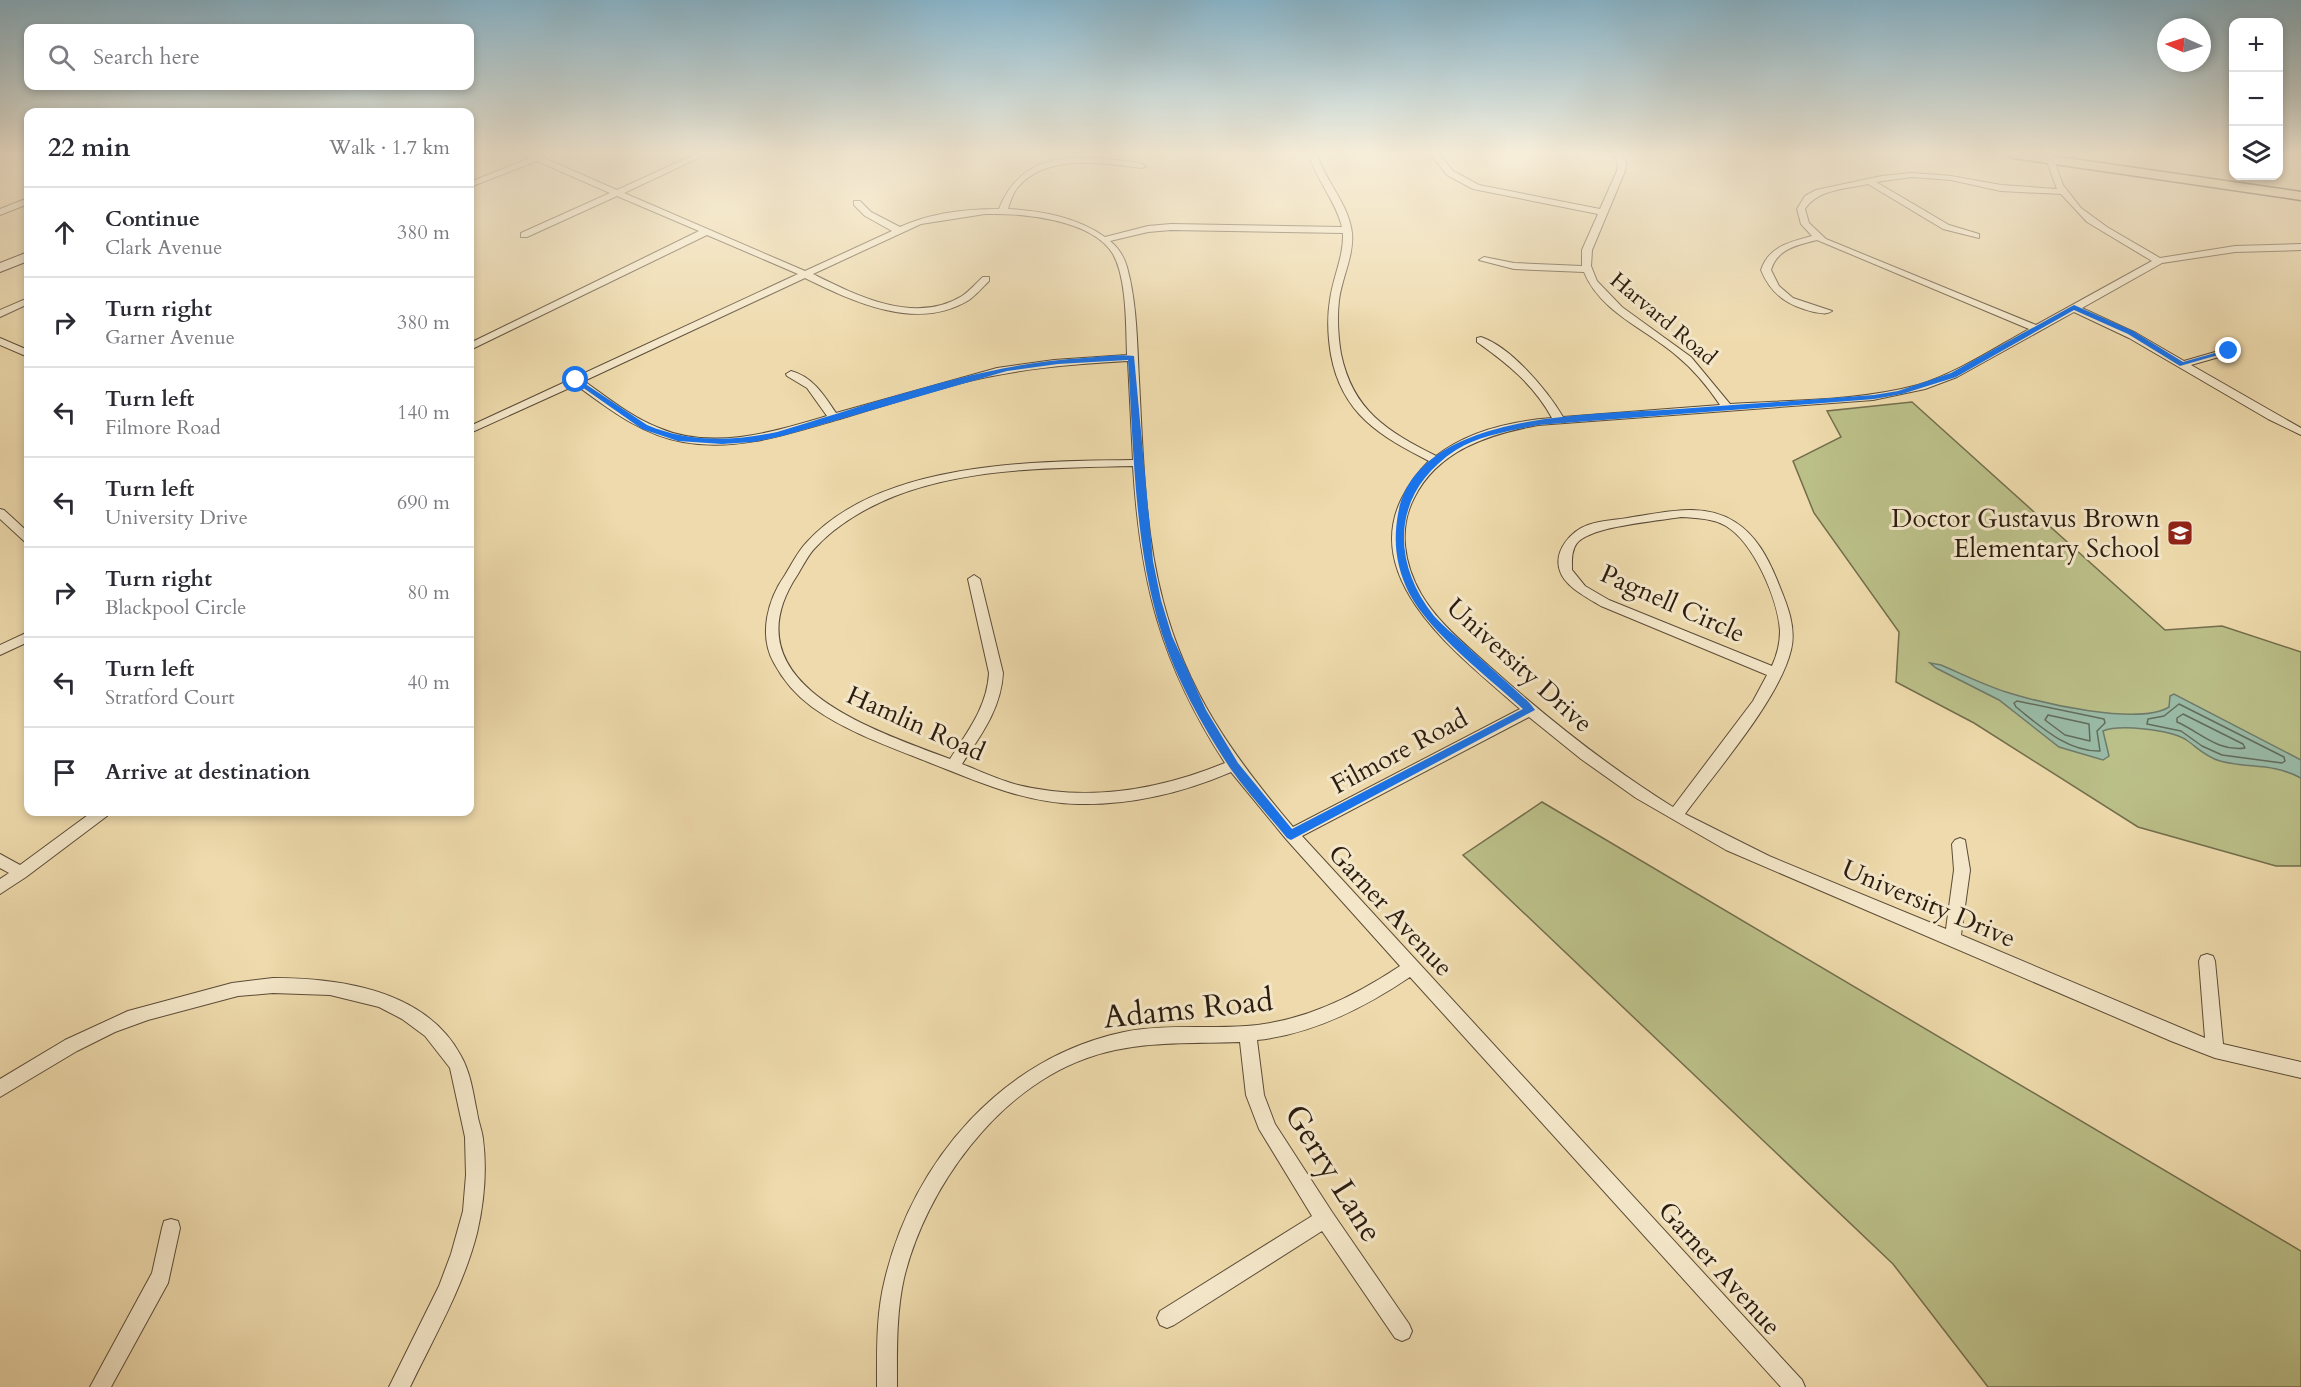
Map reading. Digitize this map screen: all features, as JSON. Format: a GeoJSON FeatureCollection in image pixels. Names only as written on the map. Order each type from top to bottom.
{"type":"FeatureCollection","features":[{"type":"Feature","properties":{"kind":"main road"},"geometry":{"type":"LineString","coordinates":[[0,253],[24,243]]}},
{"type":"Feature","properties":{"kind":"main road"},"geometry":{"type":"LineString","coordinates":[[0,268],[24,258]]}},
{"type":"Feature","properties":{"kind":"street"},"geometry":{"type":"LineString","coordinates":[[524,234],[559,219]]}},
{"type":"Feature","properties":{"kind":"street"},"geometry":{"type":"LineString","coordinates":[[678,219],[868,303],[905,311],[933,309],[960,302],[973,294],[986,279]]}},
{"type":"Feature","properties":{"kind":"street"},"geometry":{"type":"LineString","coordinates":[[877,219],[898,230]]}},
{"type":"Feature","properties":{"kind":"street","name":"Garner Avenue"},"geometry":{"type":"LineString","coordinates":[[474,428],[898,230],[918,222],[935,219]]}},
{"type":"Feature","properties":{"kind":"street","name":"Garner Avenue"},"geometry":{"type":"LineString","coordinates":[[1055,219],[1082,227],[1103,240],[1113,248],[1123,264],[1139,463],[1149,561],[1156,600],[1167,636],[1198,704],[1234,765],[1291,835],[1795,1387]]}},
{"type":"Feature","properties":{"kind":"street"},"geometry":{"type":"LineString","coordinates":[[1343,219],[1347,230],[1346,255],[1337,284],[1333,314],[1341,381],[1349,397],[1368,419],[1405,445],[1436,460]]}},
{"type":"Feature","properties":{"kind":"street","name":"Harvard Road"},"geometry":{"type":"LineString","coordinates":[[1600,219],[1587,250],[1586,269],[1593,283],[1606,298],[1680,353],[1707,379],[1728,408]]}},
{"type":"Feature","properties":{"kind":"street"},"geometry":{"type":"LineString","coordinates":[[1803,219],[1817,237],[1842,249],[1954,292],[2038,329]]}},
{"type":"Feature","properties":{"kind":"street"},"geometry":{"type":"LineString","coordinates":[[1932,219],[1946,227],[1976,236]]}},
{"type":"Feature","properties":{"kind":"street"},"geometry":{"type":"LineString","coordinates":[[2090,219],[2159,261]]}},
{"type":"Feature","properties":{"kind":"street"},"geometry":{"type":"LineString","coordinates":[[1103,240],[1171,227],[1347,230]]}},
{"type":"Feature","properties":{"kind":"street"},"geometry":{"type":"LineString","coordinates":[[474,345],[706,231]]}},
{"type":"Feature","properties":{"kind":"street"},"geometry":{"type":"LineString","coordinates":[[1817,237],[1784,247],[1771,258],[1766,270],[1773,286],[1789,300],[1808,308],[1827,311]]}},
{"type":"Feature","properties":{"kind":"street","name":"University Drive"},"geometry":{"type":"LineString","coordinates":[[2301,247],[2235,249],[2159,261],[1953,375],[1900,393],[1874,397],[1559,420],[1518,425],[1485,434],[1454,448],[1436,460],[1412,488],[1400,518],[1400,554],[1408,581],[1432,620],[1530,710],[1585,756],[1676,816],[1793,872],[1953,938],[2164,1030],[2215,1050],[2254,1061],[2301,1070]]}},
{"type":"Feature","properties":{"kind":"street"},"geometry":{"type":"LineString","coordinates":[[1484,260],[1514,266],[1586,269]]}},
{"type":"Feature","properties":{"kind":"street"},"geometry":{"type":"LineString","coordinates":[[0,314],[24,303]]}},
{"type":"Feature","properties":{"kind":"street"},"geometry":{"type":"LineString","coordinates":[[2074,308],[2130,333],[2243,401],[2301,432]]}},
{"type":"Feature","properties":{"kind":"street"},"geometry":{"type":"LineString","coordinates":[[1481,340],[1520,369],[1539,387],[1559,420]]}},
{"type":"Feature","properties":{"kind":"street"},"geometry":{"type":"LineString","coordinates":[[0,341],[24,352]]}},
{"type":"Feature","properties":{"kind":"street"},"geometry":{"type":"LineString","coordinates":[[2182,364],[2229,351]]}},
{"type":"Feature","properties":{"kind":"street"},"geometry":{"type":"LineString","coordinates":[[576,380],[645,427],[681,439],[718,442],[753,440],[1007,369],[1058,362],[1131,358]]}},
{"type":"Feature","properties":{"kind":"street"},"geometry":{"type":"LineString","coordinates":[[791,374],[800,376],[810,384],[833,417]]}},
{"type":"Feature","properties":{"kind":"street","name":"Hamlin Road"},"geometry":{"type":"LineString","coordinates":[[1139,463],[1040,466],[995,470],[893,492],[844,517],[806,551],[791,570],[778,596],[772,634],[780,661],[805,693],[830,713],[877,736],[987,781],[1020,791],[1058,796],[1123,797],[1172,790],[1200,781],[1234,765]]}},
{"type":"Feature","properties":{"kind":"street"},"geometry":{"type":"LineString","coordinates":[[0,513],[24,534]]}},
{"type":"Feature","properties":{"kind":"street","name":"Pagnell Circle"},"geometry":{"type":"LineString","coordinates":[[1676,816],[1758,704],[1782,661],[1788,630],[1760,554],[1740,530],[1716,516],[1681,513],[1592,528],[1574,537],[1567,551],[1566,572],[1574,584],[1588,595],[1775,673]]}},
{"type":"Feature","properties":{"kind":"street"},"geometry":{"type":"LineString","coordinates":[[953,766],[986,713],[997,684],[974,579]]}},
{"type":"Feature","properties":{"kind":"street"},"geometry":{"type":"LineString","coordinates":[[0,650],[24,639]]}},
{"type":"Feature","properties":{"kind":"street","name":"Filmore Road"},"geometry":{"type":"LineString","coordinates":[[1291,835],[1530,710]]}},
{"type":"Feature","properties":{"kind":"street"},"geometry":{"type":"LineString","coordinates":[[0,888],[97,816]]}},
{"type":"Feature","properties":{"kind":"street"},"geometry":{"type":"LineString","coordinates":[[1953,938],[1962,870],[1960,844]]}},
{"type":"Feature","properties":{"kind":"street"},"geometry":{"type":"LineString","coordinates":[[0,860],[21,873]]}},
{"type":"Feature","properties":{"kind":"street"},"geometry":{"type":"LineString","coordinates":[[2207,960],[2215,1050]]}},
{"type":"Feature","properties":{"kind":"street","name":"Adams Road"},"geometry":{"type":"LineString","coordinates":[[887,1387],[887,1336],[891,1299],[897,1266],[910,1229],[939,1172],[955,1148],[978,1122],[1006,1097],[1058,1062],[1102,1045],[1146,1036],[1248,1034],[1301,1025],[1322,1018],[1364,998],[1412,967]]}},
{"type":"Feature","properties":{"kind":"street"},"geometry":{"type":"LineString","coordinates":[[0,1089],[46,1059],[99,1031],[148,1012],[244,988],[328,987],[351,991],[394,1003],[422,1022],[450,1053],[457,1066],[466,1095],[474,1138],[476,1182],[467,1234],[449,1286],[399,1387]]}},
{"type":"Feature","properties":{"kind":"street","name":"Gerry Lane"},"geometry":{"type":"LineString","coordinates":[[1248,1034],[1252,1078],[1260,1112],[1268,1129],[1324,1219],[1402,1331]]}},
{"type":"Feature","properties":{"kind":"street"},"geometry":{"type":"LineString","coordinates":[[1167,1318],[1324,1219]]}},
{"type":"Feature","properties":{"kind":"street"},"geometry":{"type":"LineString","coordinates":[[100,1387],[161,1276],[171,1228]]}},
{"type":"Feature","properties":{"kind":"green space"},"geometry":{"type":"Polygon","coordinates":[[[1912,402],[2165,630],[2222,626],[2301,652],[2301,866],[2276,866],[2138,827],[1974,723],[1896,682],[1899,632],[1814,513],[1793,461],[1841,437],[1827,411],[1912,402]]]}},
{"type":"Feature","properties":{"kind":"green space"},"geometry":{"type":"Polygon","coordinates":[[[1542,802],[2301,1251],[2301,1387],[1988,1387],[1893,1264],[1463,855],[1542,802]]]}},
{"type":"Feature","properties":{"kind":"water"},"geometry":{"type":"Polygon","coordinates":[[[1930,663],[1941,665],[2006,692],[2089,711],[2113,714],[2155,712],[2169,707],[2170,696],[2174,694],[2301,760],[2301,778],[2270,768],[2220,761],[2209,757],[2178,736],[2144,729],[2121,728],[2103,731],[2109,756],[2103,760],[2059,747],[1999,700],[1930,663]]]}},
{"type":"Feature","properties":{"kind":"place","name":"Doctor Gustavus Brown Elementary School"},"geometry":{"type":"Point","coordinates":[2180,533]}},
{"type":"Feature","properties":{"kind":"route"},"geometry":{"type":"LineString","coordinates":[[576,380],[645,427],[681,439],[722,442],[753,440],[779,434],[1007,369],[1089,359],[1131,358],[1149,561],[1156,600],[1167,636],[1202,711],[1234,765],[1291,835],[1530,710],[1432,620],[1408,581],[1400,554],[1398,528],[1403,508],[1412,488],[1436,460],[1473,438],[1504,428],[1538,422],[1874,397],[1900,393],[1953,375],[2074,308],[2144,340],[2182,364],[2229,351]]}}]}
